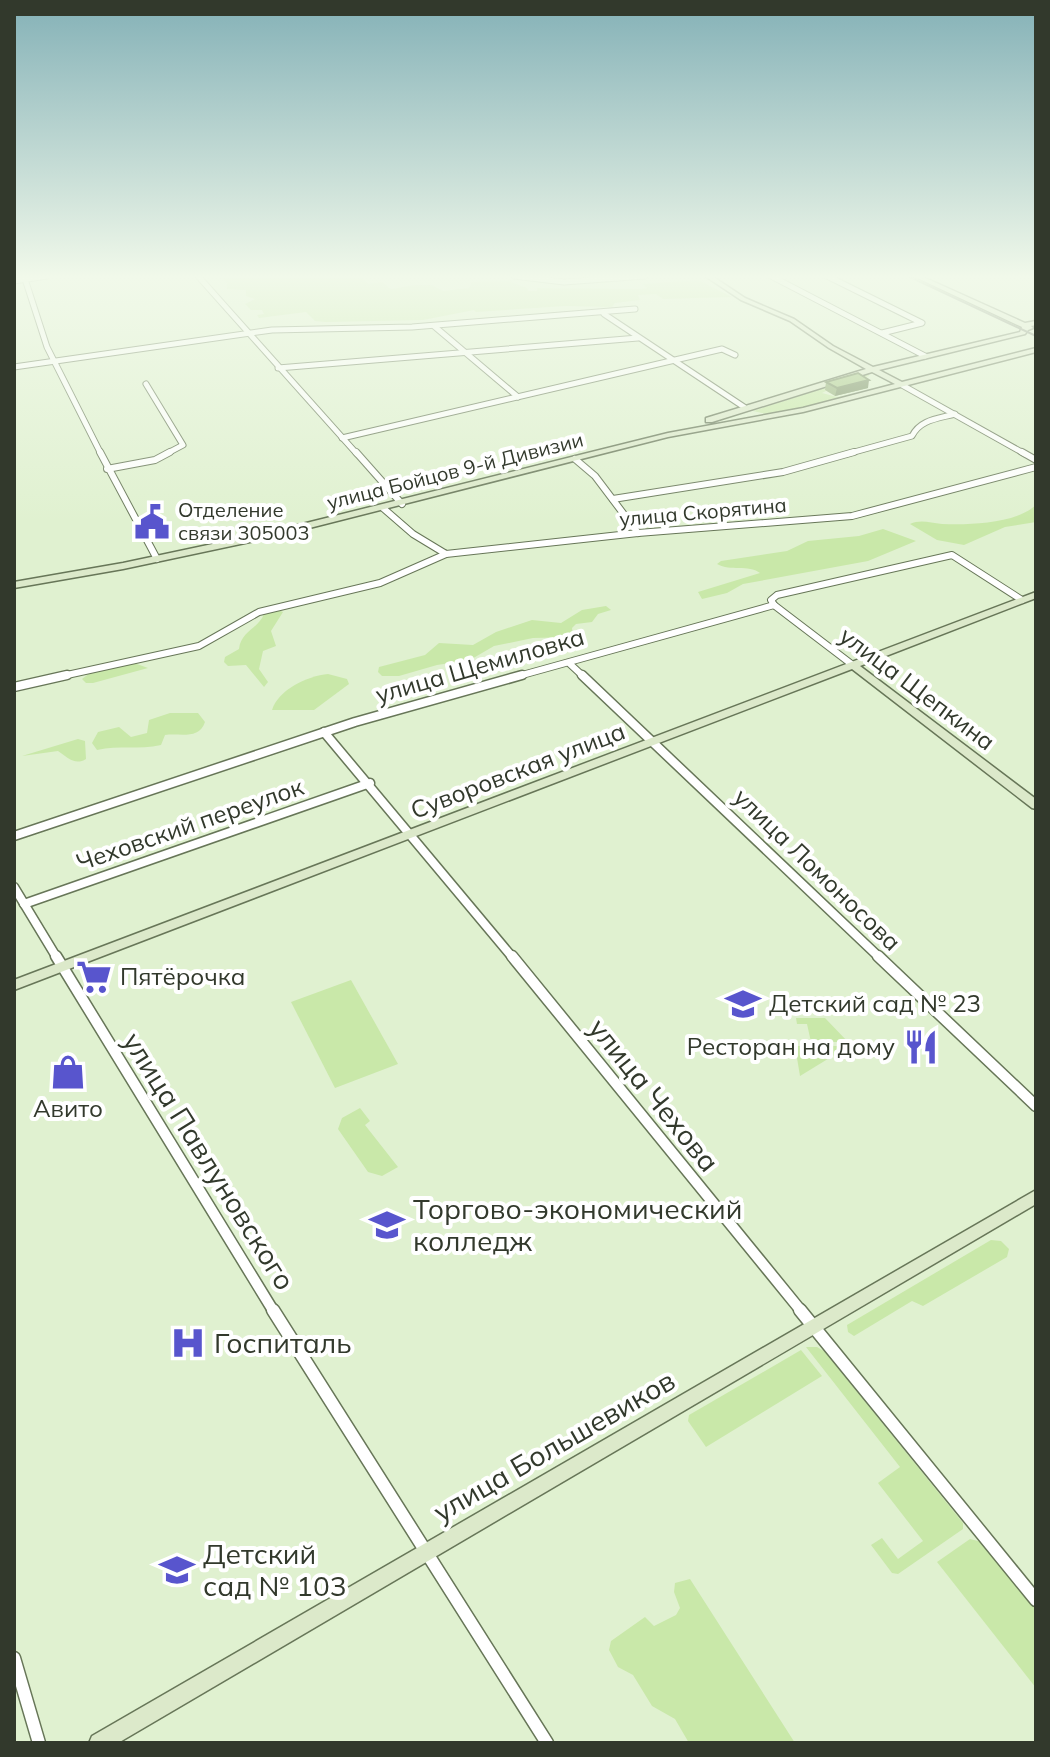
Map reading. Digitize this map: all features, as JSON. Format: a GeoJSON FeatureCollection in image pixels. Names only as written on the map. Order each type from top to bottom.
{"type":"FeatureCollection","features":[{"type":"Feature","properties":{"kind":"street"},"geometry":{"type":"LineString","coordinates":[[52,358],[107,469],[157,559]]}},
{"type":"Feature","properties":{"kind":"street"},"geometry":{"type":"LineString","coordinates":[[14,367],[82,358]]}},
{"type":"Feature","properties":{"kind":"street"},"geometry":{"type":"LineString","coordinates":[[269,358],[402,504]]}},
{"type":"Feature","properties":{"kind":"street"},"geometry":{"type":"LineString","coordinates":[[278,368],[394,358]]}},
{"type":"Feature","properties":{"kind":"street"},"geometry":{"type":"LineString","coordinates":[[471,358],[518,397]]}},
{"type":"Feature","properties":{"kind":"street"},"geometry":{"type":"LineString","coordinates":[[668,358],[744,407]]}},
{"type":"Feature","properties":{"kind":"street"},"geometry":{"type":"LineString","coordinates":[[342,438],[685,358]]}},
{"type":"Feature","properties":{"kind":"street"},"geometry":{"type":"LineString","coordinates":[[854,358],[1036,460]]}},
{"type":"Feature","properties":{"kind":"street","name":"улица Бойцов 9-й Дивизии"},"geometry":{"type":"LineString","coordinates":[[668,435],[744,407],[917,358]]}},
{"type":"Feature","properties":{"kind":"street","name":"улица Бойцов 9-й Дивизии"},"geometry":{"type":"LineString","coordinates":[[14,585],[157,559],[402,504],[668,435],[803,410],[1005,358]]}},
{"type":"Feature","properties":{"kind":"street"},"geometry":{"type":"LineString","coordinates":[[107,469],[155,460],[183,445],[146,384]]}},
{"type":"Feature","properties":{"kind":"street"},"geometry":{"type":"LineString","coordinates":[[613,499],[791,471],[912,436],[921,423],[955,414]]}},
{"type":"Feature","properties":{"kind":"street"},"geometry":{"type":"LineString","coordinates":[[575,459],[595,476],[638,533]]}},
{"type":"Feature","properties":{"kind":"street","name":"улица Скорятина"},"geometry":{"type":"LineString","coordinates":[[14,687],[199,646],[259,612],[380,583],[446,554],[638,533],[852,516],[1036,467]]}},
{"type":"Feature","properties":{"kind":"street"},"geometry":{"type":"LineString","coordinates":[[383,508],[413,534],[446,554]]}},
{"type":"Feature","properties":{"kind":"street","name":"улица Щемиловка"},"geometry":{"type":"LineString","coordinates":[[14,836],[324,732],[774,605],[771,600],[777,595],[952,555],[1022,600]]}},
{"type":"Feature","properties":{"kind":"street","name":"Суворовская улица"},"geometry":{"type":"LineString","coordinates":[[14,985],[1036,595]]}},
{"type":"Feature","properties":{"kind":"street"},"geometry":{"type":"LineString","coordinates":[[1022,600],[1033,608]]}},
{"type":"Feature","properties":{"kind":"street","name":"улица Щепкина"},"geometry":{"type":"LineString","coordinates":[[774,605],[1036,805]]}},
{"type":"Feature","properties":{"kind":"street","name":"улица Ломоносова"},"geometry":{"type":"LineString","coordinates":[[570,664],[1036,1106]]}},
{"type":"Feature","properties":{"kind":"street","name":"улица Чехова"},"geometry":{"type":"LineString","coordinates":[[324,732],[413,835],[1036,1600]]}},
{"type":"Feature","properties":{"kind":"street","name":"Чеховский переулок"},"geometry":{"type":"LineString","coordinates":[[24,904],[370,783]]}},
{"type":"Feature","properties":{"kind":"street","name":"улица Павлуновского"},"geometry":{"type":"LineString","coordinates":[[14,887],[151,1115],[547,1743]]}},
{"type":"Feature","properties":{"kind":"street","name":"улица Большевиков"},"geometry":{"type":"LineString","coordinates":[[99,1743],[1036,1196]]}},
{"type":"Feature","properties":{"kind":"street"},"geometry":{"type":"LineString","coordinates":[[14,1658],[39,1743]]}},
{"type":"Feature","properties":{"kind":"green space"},"geometry":{"type":"Polygon","coordinates":[[[868,374],[869,376],[827,387],[868,374]]]}},
{"type":"Feature","properties":{"kind":"green space"},"geometry":{"type":"Polygon","coordinates":[[[890,387],[770,415],[753,411],[824,388],[826,391],[822,393],[837,397],[890,387]]]}},
{"type":"Feature","properties":{"kind":"green space"},"geometry":{"type":"Polygon","coordinates":[[[1036,505],[1036,522],[1005,527],[964,545],[937,540],[910,524],[992,522],[1016,516],[1036,505]]]}},
{"type":"Feature","properties":{"kind":"green space"},"geometry":{"type":"Polygon","coordinates":[[[883,529],[916,541],[868,561],[743,584],[727,593],[702,599],[698,592],[760,573],[717,564],[721,561],[787,551],[808,541],[859,536],[883,529]]]}},
{"type":"Feature","properties":{"kind":"green space"},"geometry":{"type":"Polygon","coordinates":[[[606,606],[611,610],[598,614],[592,622],[576,624],[572,628],[573,637],[533,638],[494,646],[470,660],[399,676],[382,676],[378,672],[379,667],[425,655],[439,643],[473,645],[496,632],[532,620],[561,623],[582,610],[606,606]]]}},
{"type":"Feature","properties":{"kind":"green space"},"geometry":{"type":"Polygon","coordinates":[[[276,609],[283,612],[271,631],[276,646],[263,651],[259,669],[268,682],[264,687],[246,665],[228,666],[224,662],[225,657],[239,649],[243,638],[264,614],[276,609]]]}},
{"type":"Feature","properties":{"kind":"green space"},"geometry":{"type":"Polygon","coordinates":[[[134,663],[148,668],[93,683],[82,679],[90,673],[134,663]]]}},
{"type":"Feature","properties":{"kind":"green space"},"geometry":{"type":"Polygon","coordinates":[[[328,674],[347,679],[349,684],[314,710],[272,710],[280,696],[294,685],[328,674]]]}},
{"type":"Feature","properties":{"kind":"green space"},"geometry":{"type":"Polygon","coordinates":[[[170,713],[198,713],[205,722],[194,733],[165,735],[161,745],[97,750],[92,743],[98,732],[119,727],[131,737],[147,733],[149,720],[170,713]]]}},
{"type":"Feature","properties":{"kind":"green space"},"geometry":{"type":"Polygon","coordinates":[[[78,739],[85,741],[86,759],[82,761],[71,760],[58,751],[22,756],[78,739]]]}},
{"type":"Feature","properties":{"kind":"green space"},"geometry":{"type":"Polygon","coordinates":[[[351,980],[398,1064],[335,1088],[291,1002],[351,980]]]}},
{"type":"Feature","properties":{"kind":"green space"},"geometry":{"type":"Polygon","coordinates":[[[796,1018],[825,1018],[848,1042],[811,1042],[807,1024],[797,1024],[796,1018]]]}},
{"type":"Feature","properties":{"kind":"green space"},"geometry":{"type":"Polygon","coordinates":[[[795,1046],[849,1046],[800,1076],[795,1046]]]}},
{"type":"Feature","properties":{"kind":"green space"},"geometry":{"type":"Polygon","coordinates":[[[360,1108],[370,1121],[365,1125],[398,1167],[382,1176],[368,1172],[338,1129],[342,1118],[360,1108]]]}},
{"type":"Feature","properties":{"kind":"green space"},"geometry":{"type":"Polygon","coordinates":[[[991,1240],[1001,1241],[1009,1249],[1007,1257],[923,1306],[912,1301],[854,1336],[848,1332],[847,1325],[991,1240]]]}},
{"type":"Feature","properties":{"kind":"green space"},"geometry":{"type":"Polygon","coordinates":[[[806,1347],[824,1351],[963,1523],[963,1529],[898,1574],[892,1573],[871,1545],[882,1538],[898,1559],[923,1541],[878,1483],[900,1467],[806,1347]]]}},
{"type":"Feature","properties":{"kind":"green space"},"geometry":{"type":"Polygon","coordinates":[[[801,1350],[822,1376],[706,1447],[688,1421],[689,1415],[801,1350]]]}},
{"type":"Feature","properties":{"kind":"green space"},"geometry":{"type":"Polygon","coordinates":[[[970,1539],[982,1542],[1036,1609],[1036,1688],[937,1562],[970,1539]]]}},
{"type":"Feature","properties":{"kind":"green space"},"geometry":{"type":"Polygon","coordinates":[[[690,1579],[795,1743],[689,1743],[675,1719],[652,1706],[633,1675],[618,1667],[609,1650],[611,1641],[645,1617],[654,1626],[676,1615],[680,1608],[674,1592],[675,1583],[690,1579]]]}},
{"type":"Feature","properties":{"kind":"building"},"geometry":{"type":"Polygon","coordinates":[[[858,373],[869,380],[837,388],[826,382],[858,373]]]}},
{"type":"Feature","properties":{"kind":"place","name":"Отделение связи 305003"},"geometry":{"type":"Point","coordinates":[152,522]}},
{"type":"Feature","properties":{"kind":"place","name":"Пятёрочка"},"geometry":{"type":"Point","coordinates":[94,977]}},
{"type":"Feature","properties":{"kind":"place","name":"Детский сад № 23"},"geometry":{"type":"Point","coordinates":[743,1004]}},
{"type":"Feature","properties":{"kind":"place","name":"Ресторан на дому"},"geometry":{"type":"Point","coordinates":[921,1047]}},
{"type":"Feature","properties":{"kind":"place","name":"Авито"},"geometry":{"type":"Point","coordinates":[68,1072]}},
{"type":"Feature","properties":{"kind":"place","name":"Торгово-экономический колледж"},"geometry":{"type":"Point","coordinates":[387,1225]}},
{"type":"Feature","properties":{"kind":"place","name":"Госпиталь"},"geometry":{"type":"Point","coordinates":[188,1343]}},
{"type":"Feature","properties":{"kind":"place","name":"Детский сад № 103"},"geometry":{"type":"Point","coordinates":[177,1570]}}]}
